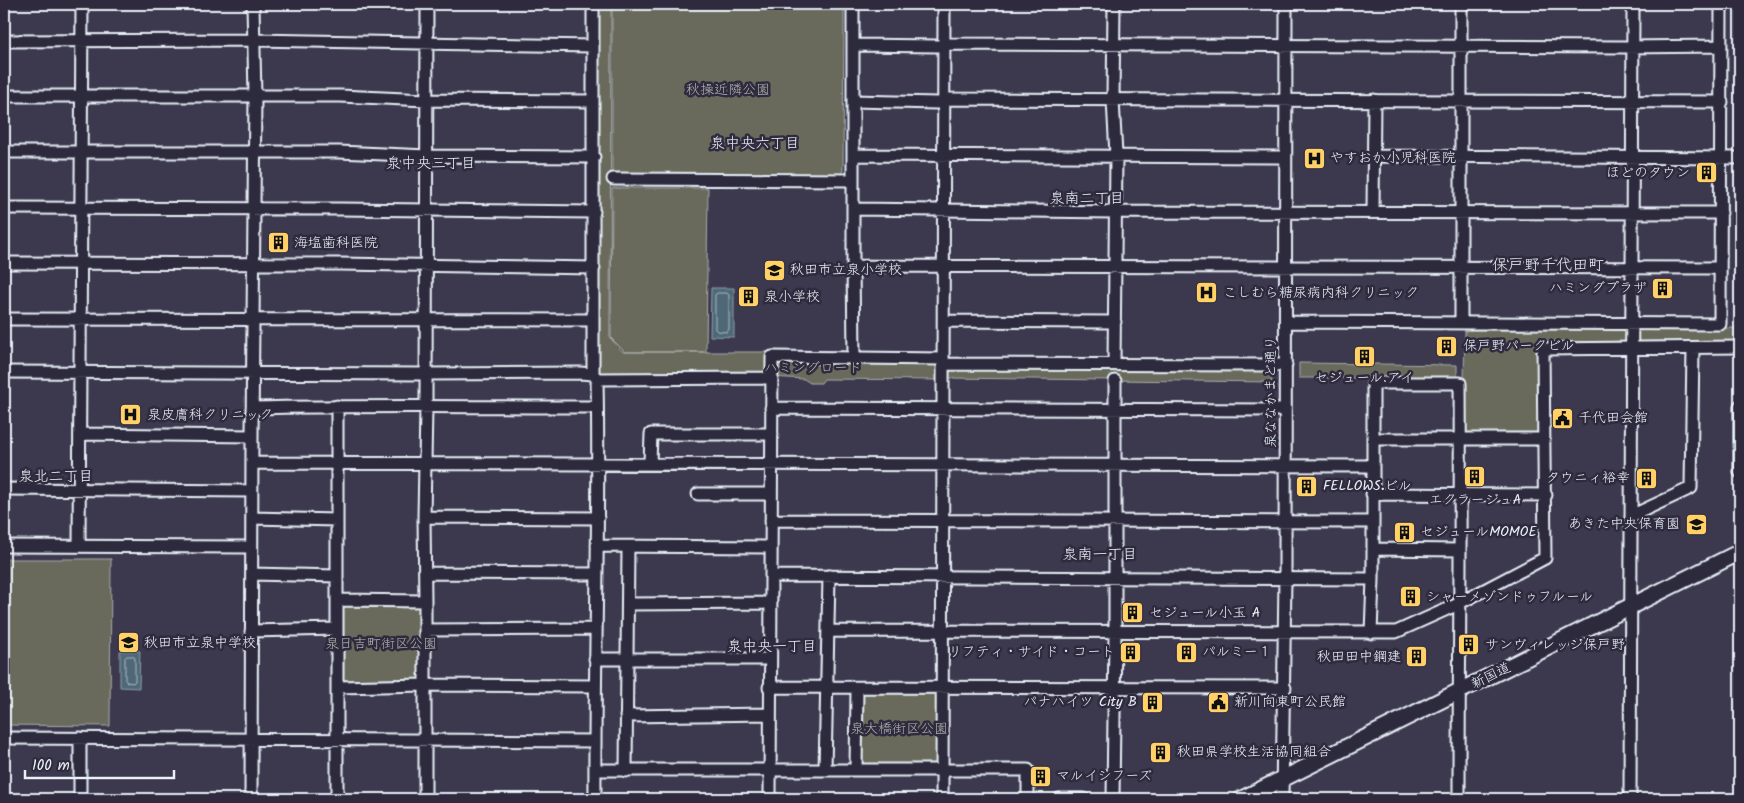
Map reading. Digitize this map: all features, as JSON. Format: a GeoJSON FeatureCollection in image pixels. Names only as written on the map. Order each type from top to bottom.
{"type":"FeatureCollection","features":[{"type":"Feature","properties":{"kind":"main road","name":"新国道"},"geometry":{"type":"LineString","coordinates":[[1242,799],[1740,552]]}},
{"type":"Feature","properties":{"kind":"street"},"geometry":{"type":"LineString","coordinates":[[79,546],[82,4]]}},
{"type":"Feature","properties":{"kind":"street"},"geometry":{"type":"LineString","coordinates":[[251,799],[255,96],[253,4]]}},
{"type":"Feature","properties":{"kind":"street"},"geometry":{"type":"LineString","coordinates":[[425,799],[424,517],[426,464],[427,4]]}},
{"type":"Feature","properties":{"kind":"street"},"geometry":{"type":"LineString","coordinates":[[593,4],[593,320],[598,407],[595,799]]}},
{"type":"Feature","properties":{"kind":"street"},"geometry":{"type":"LineString","coordinates":[[853,4],[854,357]]}},
{"type":"Feature","properties":{"kind":"street"},"geometry":{"type":"LineString","coordinates":[[942,799],[945,322],[944,4]]}},
{"type":"Feature","properties":{"kind":"street"},"geometry":{"type":"LineString","coordinates":[[1114,4],[1116,155],[1114,364]]}},
{"type":"Feature","properties":{"kind":"street","name":"泉ななかまど通り"},"geometry":{"type":"LineString","coordinates":[[1282,799],[1286,521],[1286,4]]}},
{"type":"Feature","properties":{"kind":"street"},"geometry":{"type":"LineString","coordinates":[[1461,4],[1461,323]]}},
{"type":"Feature","properties":{"kind":"street"},"geometry":{"type":"LineString","coordinates":[[1630,799],[1633,4]]}},
{"type":"Feature","properties":{"kind":"street"},"geometry":{"type":"LineString","coordinates":[[1286,322],[1720,324],[1721,4]]}},
{"type":"Feature","properties":{"kind":"street"},"geometry":{"type":"LineString","coordinates":[[4,41],[254,40],[593,46]]}},
{"type":"Feature","properties":{"kind":"street"},"geometry":{"type":"LineString","coordinates":[[853,45],[1721,46]]}},
{"type":"Feature","properties":{"kind":"street"},"geometry":{"type":"LineString","coordinates":[[4,96],[340,96],[426,100],[593,101]]}},
{"type":"Feature","properties":{"kind":"street"},"geometry":{"type":"LineString","coordinates":[[853,100],[943,103],[950,99],[1722,102]]}},
{"type":"Feature","properties":{"kind":"street"},"geometry":{"type":"LineString","coordinates":[[1373,212],[1374,100]]}},
{"type":"Feature","properties":{"kind":"street"},"geometry":{"type":"LineString","coordinates":[[4,152],[339,152],[427,156],[594,157]]}},
{"type":"Feature","properties":{"kind":"street"},"geometry":{"type":"LineString","coordinates":[[853,155],[1285,157]]}},
{"type":"Feature","properties":{"kind":"street"},"geometry":{"type":"LineString","coordinates":[[1374,156],[1740,158]]}},
{"type":"Feature","properties":{"kind":"street"},"geometry":{"type":"LineString","coordinates":[[613,179],[853,180]]}},
{"type":"Feature","properties":{"kind":"street"},"geometry":{"type":"LineString","coordinates":[[4,208],[594,212]]}},
{"type":"Feature","properties":{"kind":"street"},"geometry":{"type":"LineString","coordinates":[[853,209],[1116,212],[1721,213]]}},
{"type":"Feature","properties":{"kind":"street"},"geometry":{"type":"LineString","coordinates":[[4,263],[339,264],[594,268]]}},
{"type":"Feature","properties":{"kind":"street"},"geometry":{"type":"LineString","coordinates":[[853,266],[1720,268]]}},
{"type":"Feature","properties":{"kind":"street"},"geometry":{"type":"LineString","coordinates":[[4,319],[593,320]]}},
{"type":"Feature","properties":{"kind":"street"},"geometry":{"type":"LineString","coordinates":[[945,322],[1115,322]]}},
{"type":"Feature","properties":{"kind":"street"},"geometry":{"type":"LineString","coordinates":[[828,631],[1396,632],[1459,603],[1545,558],[1546,495],[1543,349],[1740,347]]}},
{"type":"Feature","properties":{"kind":"street"},"geometry":{"type":"LineString","coordinates":[[1631,516],[1691,488],[1693,348]]}},
{"type":"Feature","properties":{"kind":"street"},"geometry":{"type":"LineString","coordinates":[[770,799],[772,357],[854,357],[944,361],[1114,364],[1286,365]]}},
{"type":"Feature","properties":{"kind":"street"},"geometry":{"type":"LineString","coordinates":[[4,372],[772,378]]}},
{"type":"Feature","properties":{"kind":"street"},"geometry":{"type":"LineString","coordinates":[[1112,799],[1115,632],[1115,381]]}},
{"type":"Feature","properties":{"kind":"street"},"geometry":{"type":"LineString","coordinates":[[1371,633],[1373,579],[1373,383],[1460,383],[1459,799]]}},
{"type":"Feature","properties":{"kind":"street"},"geometry":{"type":"LineString","coordinates":[[252,408],[337,406],[426,408],[598,407]]}},
{"type":"Feature","properties":{"kind":"street"},"geometry":{"type":"LineString","coordinates":[[337,406],[337,799]]}},
{"type":"Feature","properties":{"kind":"street"},"geometry":{"type":"LineString","coordinates":[[1740,406],[1740,472]]}},
{"type":"Feature","properties":{"kind":"street"},"geometry":{"type":"LineString","coordinates":[[771,408],[1285,410]]}},
{"type":"Feature","properties":{"kind":"street"},"geometry":{"type":"LineString","coordinates":[[80,434],[252,436]]}},
{"type":"Feature","properties":{"kind":"street"},"geometry":{"type":"LineString","coordinates":[[650,463],[651,434],[772,434]]}},
{"type":"Feature","properties":{"kind":"street"},"geometry":{"type":"LineString","coordinates":[[1373,439],[1544,439]]}},
{"type":"Feature","properties":{"kind":"street"},"geometry":{"type":"LineString","coordinates":[[252,463],[1373,466]]}},
{"type":"Feature","properties":{"kind":"street"},"geometry":{"type":"LineString","coordinates":[[4,489],[252,491]]}},
{"type":"Feature","properties":{"kind":"street"},"geometry":{"type":"LineString","coordinates":[[698,494],[771,494]]}},
{"type":"Feature","properties":{"kind":"street"},"geometry":{"type":"LineString","coordinates":[[1372,494],[1546,495]]}},
{"type":"Feature","properties":{"kind":"street"},"geometry":{"type":"LineString","coordinates":[[424,517],[598,518]]}},
{"type":"Feature","properties":{"kind":"street"},"geometry":{"type":"LineString","coordinates":[[252,518],[337,520]]}},
{"type":"Feature","properties":{"kind":"street"},"geometry":{"type":"LineString","coordinates":[[771,520],[1372,522]]}},
{"type":"Feature","properties":{"kind":"street"},"geometry":{"type":"LineString","coordinates":[[4,546],[251,547]]}},
{"type":"Feature","properties":{"kind":"street"},"geometry":{"type":"LineString","coordinates":[[597,546],[771,548]]}},
{"type":"Feature","properties":{"kind":"street"},"geometry":{"type":"LineString","coordinates":[[626,770],[628,547]]}},
{"type":"Feature","properties":{"kind":"street"},"geometry":{"type":"LineString","coordinates":[[1373,549],[1460,550]]}},
{"type":"Feature","properties":{"kind":"street"},"geometry":{"type":"LineString","coordinates":[[425,573],[596,574]]}},
{"type":"Feature","properties":{"kind":"street"},"geometry":{"type":"LineString","coordinates":[[252,574],[337,576]]}},
{"type":"Feature","properties":{"kind":"street"},"geometry":{"type":"LineString","coordinates":[[771,576],[1285,577],[1373,579]]}},
{"type":"Feature","properties":{"kind":"street"},"geometry":{"type":"LineString","coordinates":[[825,770],[828,576]]}},
{"type":"Feature","properties":{"kind":"street"},"geometry":{"type":"LineString","coordinates":[[338,600],[425,601]]}},
{"type":"Feature","properties":{"kind":"street"},"geometry":{"type":"LineString","coordinates":[[628,604],[770,603]]}},
{"type":"Feature","properties":{"kind":"street"},"geometry":{"type":"LineString","coordinates":[[251,631],[338,629]]}},
{"type":"Feature","properties":{"kind":"street"},"geometry":{"type":"LineString","coordinates":[[425,630],[595,629]]}},
{"type":"Feature","properties":{"kind":"street"},"geometry":{"type":"LineString","coordinates":[[595,659],[770,659]]}},
{"type":"Feature","properties":{"kind":"street"},"geometry":{"type":"LineString","coordinates":[[338,687],[425,685],[595,686]]}},
{"type":"Feature","properties":{"kind":"street"},"geometry":{"type":"LineString","coordinates":[[770,687],[1284,688]]}},
{"type":"Feature","properties":{"kind":"street"},"geometry":{"type":"LineString","coordinates":[[856,769],[857,688]]}},
{"type":"Feature","properties":{"kind":"street"},"geometry":{"type":"LineString","coordinates":[[626,716],[770,714]]}},
{"type":"Feature","properties":{"kind":"street"},"geometry":{"type":"LineString","coordinates":[[4,738],[595,741]]}},
{"type":"Feature","properties":{"kind":"street"},"geometry":{"type":"LineString","coordinates":[[80,738],[80,799]]}},
{"type":"Feature","properties":{"kind":"street"},"geometry":{"type":"LineString","coordinates":[[595,770],[1028,770],[1028,799]]}},
{"type":"Feature","properties":{"kind":"street"},"geometry":{"type":"LineString","coordinates":[[1059,799],[1084,799]]}},
{"type":"Feature","properties":{"kind":"green space","name":"ハミングロード"},"geometry":{"type":"Polygon","coordinates":[[[596,4],[611,4],[610,338],[623,352],[769,352],[932,357],[939,365],[939,380],[824,379],[821,383],[810,383],[804,379],[770,377],[596,374],[596,4]]]}},
{"type":"Feature","properties":{"kind":"green space","name":"秋操近隣公園"},"geometry":{"type":"Polygon","coordinates":[[[612,4],[844,4],[843,171],[839,175],[612,175],[612,4]]]}},
{"type":"Feature","properties":{"kind":"green space"},"geometry":{"type":"Polygon","coordinates":[[[612,188],[708,188],[706,352],[625,352],[611,338],[612,188]]]}},
{"type":"Feature","properties":{"kind":"green space"},"geometry":{"type":"Polygon","coordinates":[[[1740,328],[1740,342],[1539,342],[1538,430],[1535,434],[1466,434],[1463,431],[1465,330],[1740,328]]]}},
{"type":"Feature","properties":{"kind":"green space"},"geometry":{"type":"Polygon","coordinates":[[[1299,363],[1457,365],[1457,378],[1299,378],[1299,363]]]}},
{"type":"Feature","properties":{"kind":"green space"},"geometry":{"type":"Polygon","coordinates":[[[948,366],[1271,368],[1272,382],[948,378],[948,366]]]}},
{"type":"Feature","properties":{"kind":"green space"},"geometry":{"type":"Polygon","coordinates":[[[4,559],[111,559],[110,726],[4,725],[4,559]]]}},
{"type":"Feature","properties":{"kind":"green space","name":"泉日吉町街区公園"},"geometry":{"type":"Polygon","coordinates":[[[345,604],[416,604],[420,608],[420,681],[344,684],[341,681],[341,607],[345,604]]]}},
{"type":"Feature","properties":{"kind":"green space","name":"泉大橋街区公園"},"geometry":{"type":"Polygon","coordinates":[[[935,690],[938,694],[937,764],[935,767],[863,767],[860,764],[861,693],[864,691],[935,690]]]}},
{"type":"Feature","properties":{"kind":"water"},"geometry":{"type":"Polygon","coordinates":[[[711,288],[734,288],[734,337],[710,336],[711,288]]]}},
{"type":"Feature","properties":{"kind":"water"},"geometry":{"type":"Polygon","coordinates":[[[120,651],[140,651],[139,688],[120,687],[120,651]]]}},
{"type":"Feature","properties":{"kind":"place","name":"やすおか小児科医院"},"geometry":{"type":"Point","coordinates":[1314,158]}},
{"type":"Feature","properties":{"kind":"place","name":"ほどのタウン"},"geometry":{"type":"Point","coordinates":[1706,173]}},
{"type":"Feature","properties":{"kind":"place","name":"海塩歯科医院"},"geometry":{"type":"Point","coordinates":[278,243]}},
{"type":"Feature","properties":{"kind":"place","name":"秋田市立泉小学校"},"geometry":{"type":"Point","coordinates":[774,270]}},
{"type":"Feature","properties":{"kind":"place","name":"ハミングプラザ"},"geometry":{"type":"Point","coordinates":[1663,288]}},
{"type":"Feature","properties":{"kind":"place","name":"こしむら糖尿病内科クリニック"},"geometry":{"type":"Point","coordinates":[1207,293]}},
{"type":"Feature","properties":{"kind":"place","name":"泉小学校"},"geometry":{"type":"Point","coordinates":[748,297]}},
{"type":"Feature","properties":{"kind":"place","name":"保戸野パークビル"},"geometry":{"type":"Point","coordinates":[1447,346]}},
{"type":"Feature","properties":{"kind":"place","name":"セジュール.アイ"},"geometry":{"type":"Point","coordinates":[1364,356]}},
{"type":"Feature","properties":{"kind":"place","name":"泉皮膚科クリニック"},"geometry":{"type":"Point","coordinates":[131,415]}},
{"type":"Feature","properties":{"kind":"place","name":"千代田会館"},"geometry":{"type":"Point","coordinates":[1562,418]}},
{"type":"Feature","properties":{"kind":"place","name":"エクラージュA"},"geometry":{"type":"Point","coordinates":[1475,477]}},
{"type":"Feature","properties":{"kind":"place","name":"タウニィ裕幸"},"geometry":{"type":"Point","coordinates":[1646,478]}},
{"type":"Feature","properties":{"kind":"place","name":"FELLOWS.ビル"},"geometry":{"type":"Point","coordinates":[1307,486]}},
{"type":"Feature","properties":{"kind":"place","name":"あきた中央保育園"},"geometry":{"type":"Point","coordinates":[1696,524]}},
{"type":"Feature","properties":{"kind":"place","name":"セジュールMOMOE"},"geometry":{"type":"Point","coordinates":[1404,532]}},
{"type":"Feature","properties":{"kind":"place","name":"シャーメゾンドゥフルール"},"geometry":{"type":"Point","coordinates":[1410,597]}},
{"type":"Feature","properties":{"kind":"place","name":"セジュール小玉 A"},"geometry":{"type":"Point","coordinates":[1133,613]}},
{"type":"Feature","properties":{"kind":"place","name":"秋田市立泉中学校"},"geometry":{"type":"Point","coordinates":[128,643]}},
{"type":"Feature","properties":{"kind":"place","name":"サンヴィレッジ保戸野"},"geometry":{"type":"Point","coordinates":[1469,645]}},
{"type":"Feature","properties":{"kind":"place","name":"リフティ・サイド・コート"},"geometry":{"type":"Point","coordinates":[1131,652]}},
{"type":"Feature","properties":{"kind":"place","name":"パルミー１"},"geometry":{"type":"Point","coordinates":[1186,652]}},
{"type":"Feature","properties":{"kind":"place","name":"秋田田中鋼建"},"geometry":{"type":"Point","coordinates":[1417,657]}},
{"type":"Feature","properties":{"kind":"place","name":"パナハイツ City B"},"geometry":{"type":"Point","coordinates":[1153,702]}},
{"type":"Feature","properties":{"kind":"place","name":"新川向東町公民館"},"geometry":{"type":"Point","coordinates":[1218,702]}},
{"type":"Feature","properties":{"kind":"place","name":"秋田県学校生活協同組合"},"geometry":{"type":"Point","coordinates":[1161,752]}},
{"type":"Feature","properties":{"kind":"place","name":"マルイシフーズ"},"geometry":{"type":"Point","coordinates":[1040,776]}},
{"type":"Feature","properties":{"kind":"district","name":"泉中央六丁目"},"geometry":{"type":"Point","coordinates":[755,144]}},
{"type":"Feature","properties":{"kind":"district","name":"泉中央三丁目"},"geometry":{"type":"Point","coordinates":[431,164]}},
{"type":"Feature","properties":{"kind":"district","name":"泉南二丁目"},"geometry":{"type":"Point","coordinates":[1087,199]}},
{"type":"Feature","properties":{"kind":"district","name":"保戸野千代田町"},"geometry":{"type":"Point","coordinates":[1548,265]}},
{"type":"Feature","properties":{"kind":"district","name":"泉北二丁目"},"geometry":{"type":"Point","coordinates":[56,477]}},
{"type":"Feature","properties":{"kind":"district","name":"泉南一丁目"},"geometry":{"type":"Point","coordinates":[1100,555]}},
{"type":"Feature","properties":{"kind":"district","name":"泉中央一丁目"},"geometry":{"type":"Point","coordinates":[772,647]}}]}
